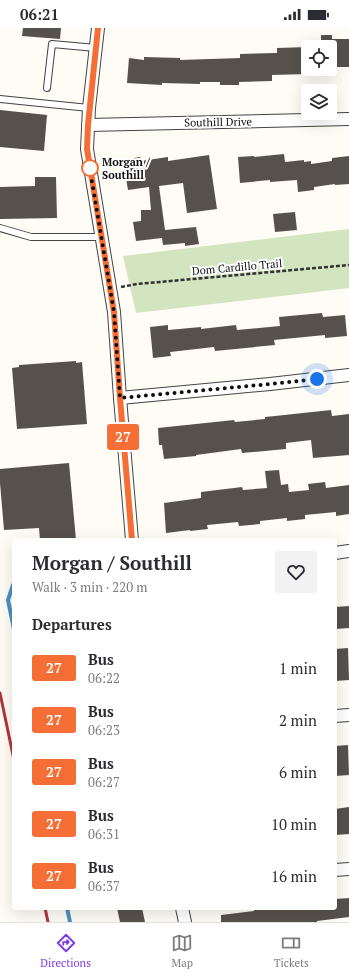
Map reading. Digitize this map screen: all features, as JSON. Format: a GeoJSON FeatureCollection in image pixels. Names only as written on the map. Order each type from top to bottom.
{"type":"FeatureCollection","features":[{"type":"Feature","properties":{"kind":"street"},"geometry":{"type":"LineString","coordinates":[[98,28],[89,108],[87,149],[114,312],[132,538]]}},
{"type":"Feature","properties":{"kind":"street","name":"Southill Drive"},"geometry":{"type":"LineString","coordinates":[[88,125],[349,119]]}},
{"type":"Feature","properties":{"kind":"street"},"geometry":{"type":"LineString","coordinates":[[120,398],[349,375]]}},
{"type":"Feature","properties":{"kind":"street"},"geometry":{"type":"LineString","coordinates":[[337,553],[349,552]]}},
{"type":"Feature","properties":{"kind":"street"},"geometry":{"type":"LineString","coordinates":[[337,716],[349,715]]}},
{"type":"Feature","properties":{"kind":"street"},"geometry":{"type":"LineString","coordinates":[[337,870],[349,869]]}},
{"type":"Feature","properties":{"kind":"street"},"geometry":{"type":"LineString","coordinates":[[182,910],[184,922]]}},
{"type":"Feature","properties":{"kind":"lane"},"geometry":{"type":"LineString","coordinates":[[47,88],[52,44],[96,48]]}},
{"type":"Feature","properties":{"kind":"lane"},"geometry":{"type":"LineString","coordinates":[[0,99],[89,108]]}},
{"type":"Feature","properties":{"kind":"lane"},"geometry":{"type":"LineString","coordinates":[[0,228],[31,237],[101,238]]}},
{"type":"Feature","properties":{"kind":"path","name":"Dom Cardillo Trail"},"geometry":{"type":"LineString","coordinates":[[128,286],[349,265]]}},
{"type":"Feature","properties":{"kind":"green space"},"geometry":{"type":"Polygon","coordinates":[[[349,229],[349,288],[136,313],[123,256],[349,229]]]}},
{"type":"Feature","properties":{"kind":"building"},"geometry":{"type":"Polygon","coordinates":[[[23,28],[61,28],[60,39],[22,36],[23,28]]]}},
{"type":"Feature","properties":{"kind":"building"},"geometry":{"type":"Polygon","coordinates":[[[321,35],[332,35],[332,39],[349,39],[349,67],[337,67],[337,40],[321,40],[321,35]]]}},
{"type":"Feature","properties":{"kind":"building"},"geometry":{"type":"Polygon","coordinates":[[[301,47],[301,74],[272,75],[272,81],[239,82],[239,85],[220,85],[220,82],[200,82],[200,84],[162,83],[162,85],[127,83],[129,58],[144,60],[144,57],[180,58],[180,60],[240,58],[240,54],[277,53],[277,48],[301,47]]]}},
{"type":"Feature","properties":{"kind":"building"},"geometry":{"type":"Polygon","coordinates":[[[0,110],[47,115],[44,151],[0,147],[0,110]]]}},
{"type":"Feature","properties":{"kind":"building"},"geometry":{"type":"Polygon","coordinates":[[[284,154],[285,162],[304,160],[304,162],[311,161],[311,164],[332,161],[332,158],[349,156],[349,184],[314,187],[314,190],[298,192],[297,180],[270,182],[270,180],[240,183],[238,157],[284,154]]]}},
{"type":"Feature","properties":{"kind":"building"},"geometry":{"type":"Polygon","coordinates":[[[209,155],[217,209],[187,213],[183,183],[159,186],[165,230],[196,227],[199,244],[185,246],[185,243],[163,245],[162,238],[136,241],[133,222],[141,221],[141,210],[151,210],[149,187],[128,190],[123,160],[140,157],[141,161],[168,157],[168,161],[209,155]]]}},
{"type":"Feature","properties":{"kind":"building"},"geometry":{"type":"Polygon","coordinates":[[[35,177],[56,177],[57,218],[0,219],[0,187],[35,186],[35,177]]]}},
{"type":"Feature","properties":{"kind":"building"},"geometry":{"type":"Polygon","coordinates":[[[295,212],[297,230],[275,232],[273,214],[295,212]]]}},
{"type":"Feature","properties":{"kind":"building"},"geometry":{"type":"Polygon","coordinates":[[[322,313],[323,317],[345,315],[347,336],[325,338],[325,335],[274,340],[275,345],[215,351],[214,347],[170,352],[171,356],[153,358],[150,327],[168,325],[168,330],[201,327],[201,329],[236,325],[237,330],[280,326],[279,317],[322,313]]]}},
{"type":"Feature","properties":{"kind":"building"},"geometry":{"type":"Polygon","coordinates":[[[76,361],[76,363],[82,362],[87,424],[17,429],[12,368],[19,367],[19,365],[76,361]]]}},
{"type":"Feature","properties":{"kind":"building"},"geometry":{"type":"Polygon","coordinates":[[[331,410],[332,416],[349,414],[349,455],[313,458],[311,440],[286,443],[286,449],[242,453],[241,449],[164,459],[162,445],[159,445],[158,428],[234,420],[235,422],[265,419],[265,417],[331,410]]]}},
{"type":"Feature","properties":{"kind":"building"},"geometry":{"type":"Polygon","coordinates":[[[69,463],[76,538],[40,538],[39,528],[4,530],[0,469],[69,463]]]}},
{"type":"Feature","properties":{"kind":"building"},"geometry":{"type":"Polygon","coordinates":[[[279,470],[281,485],[288,484],[289,492],[309,490],[308,484],[325,482],[326,488],[349,485],[349,514],[336,516],[336,512],[305,515],[305,519],[287,521],[287,518],[260,521],[260,524],[239,526],[238,522],[207,525],[208,529],[166,533],[164,503],[201,498],[201,492],[242,487],[243,490],[267,488],[265,471],[279,470]]]}},
{"type":"Feature","properties":{"kind":"building"},"geometry":{"type":"Polygon","coordinates":[[[349,606],[349,628],[337,629],[337,607],[349,606]]]}},
{"type":"Feature","properties":{"kind":"building"},"geometry":{"type":"Polygon","coordinates":[[[348,648],[349,680],[337,681],[337,649],[348,648]]]}},
{"type":"Feature","properties":{"kind":"building"},"geometry":{"type":"Polygon","coordinates":[[[348,745],[349,775],[337,776],[337,746],[348,745]]]}},
{"type":"Feature","properties":{"kind":"building"},"geometry":{"type":"Polygon","coordinates":[[[349,807],[349,834],[337,835],[337,809],[349,807]]]}},
{"type":"Feature","properties":{"kind":"building"},"geometry":{"type":"Polygon","coordinates":[[[349,898],[349,917],[317,922],[221,922],[221,915],[254,910],[337,910],[337,899],[349,898]]]}},
{"type":"Feature","properties":{"kind":"building"},"geometry":{"type":"Polygon","coordinates":[[[117,910],[142,910],[145,922],[120,922],[117,910]]]}},
{"type":"Feature","properties":{"kind":"waterway"},"geometry":{"type":"LineString","coordinates":[[12,588],[8,600],[12,619]]}},
{"type":"Feature","properties":{"kind":"waterway"},"geometry":{"type":"LineString","coordinates":[[67,910],[70,922]]}},
{"type":"Feature","properties":{"kind":"railway"},"geometry":{"type":"LineString","coordinates":[[0,693],[12,750]]}},
{"type":"Feature","properties":{"kind":"railway"},"geometry":{"type":"LineString","coordinates":[[45,910],[48,922]]}},
{"type":"Feature","properties":{"kind":"bus line","name":"27"},"geometry":{"type":"LineString","coordinates":[[98,28],[87,149],[114,312],[132,538]]}},
{"type":"Feature","properties":{"kind":"place","name":"Morgan / Southill"},"geometry":{"type":"Point","coordinates":[90,168]}},
{"type":"Feature","properties":{"kind":"route"},"geometry":{"type":"LineString","coordinates":[[90,168],[89,164],[114,312],[120,398],[317,379]]}}]}
